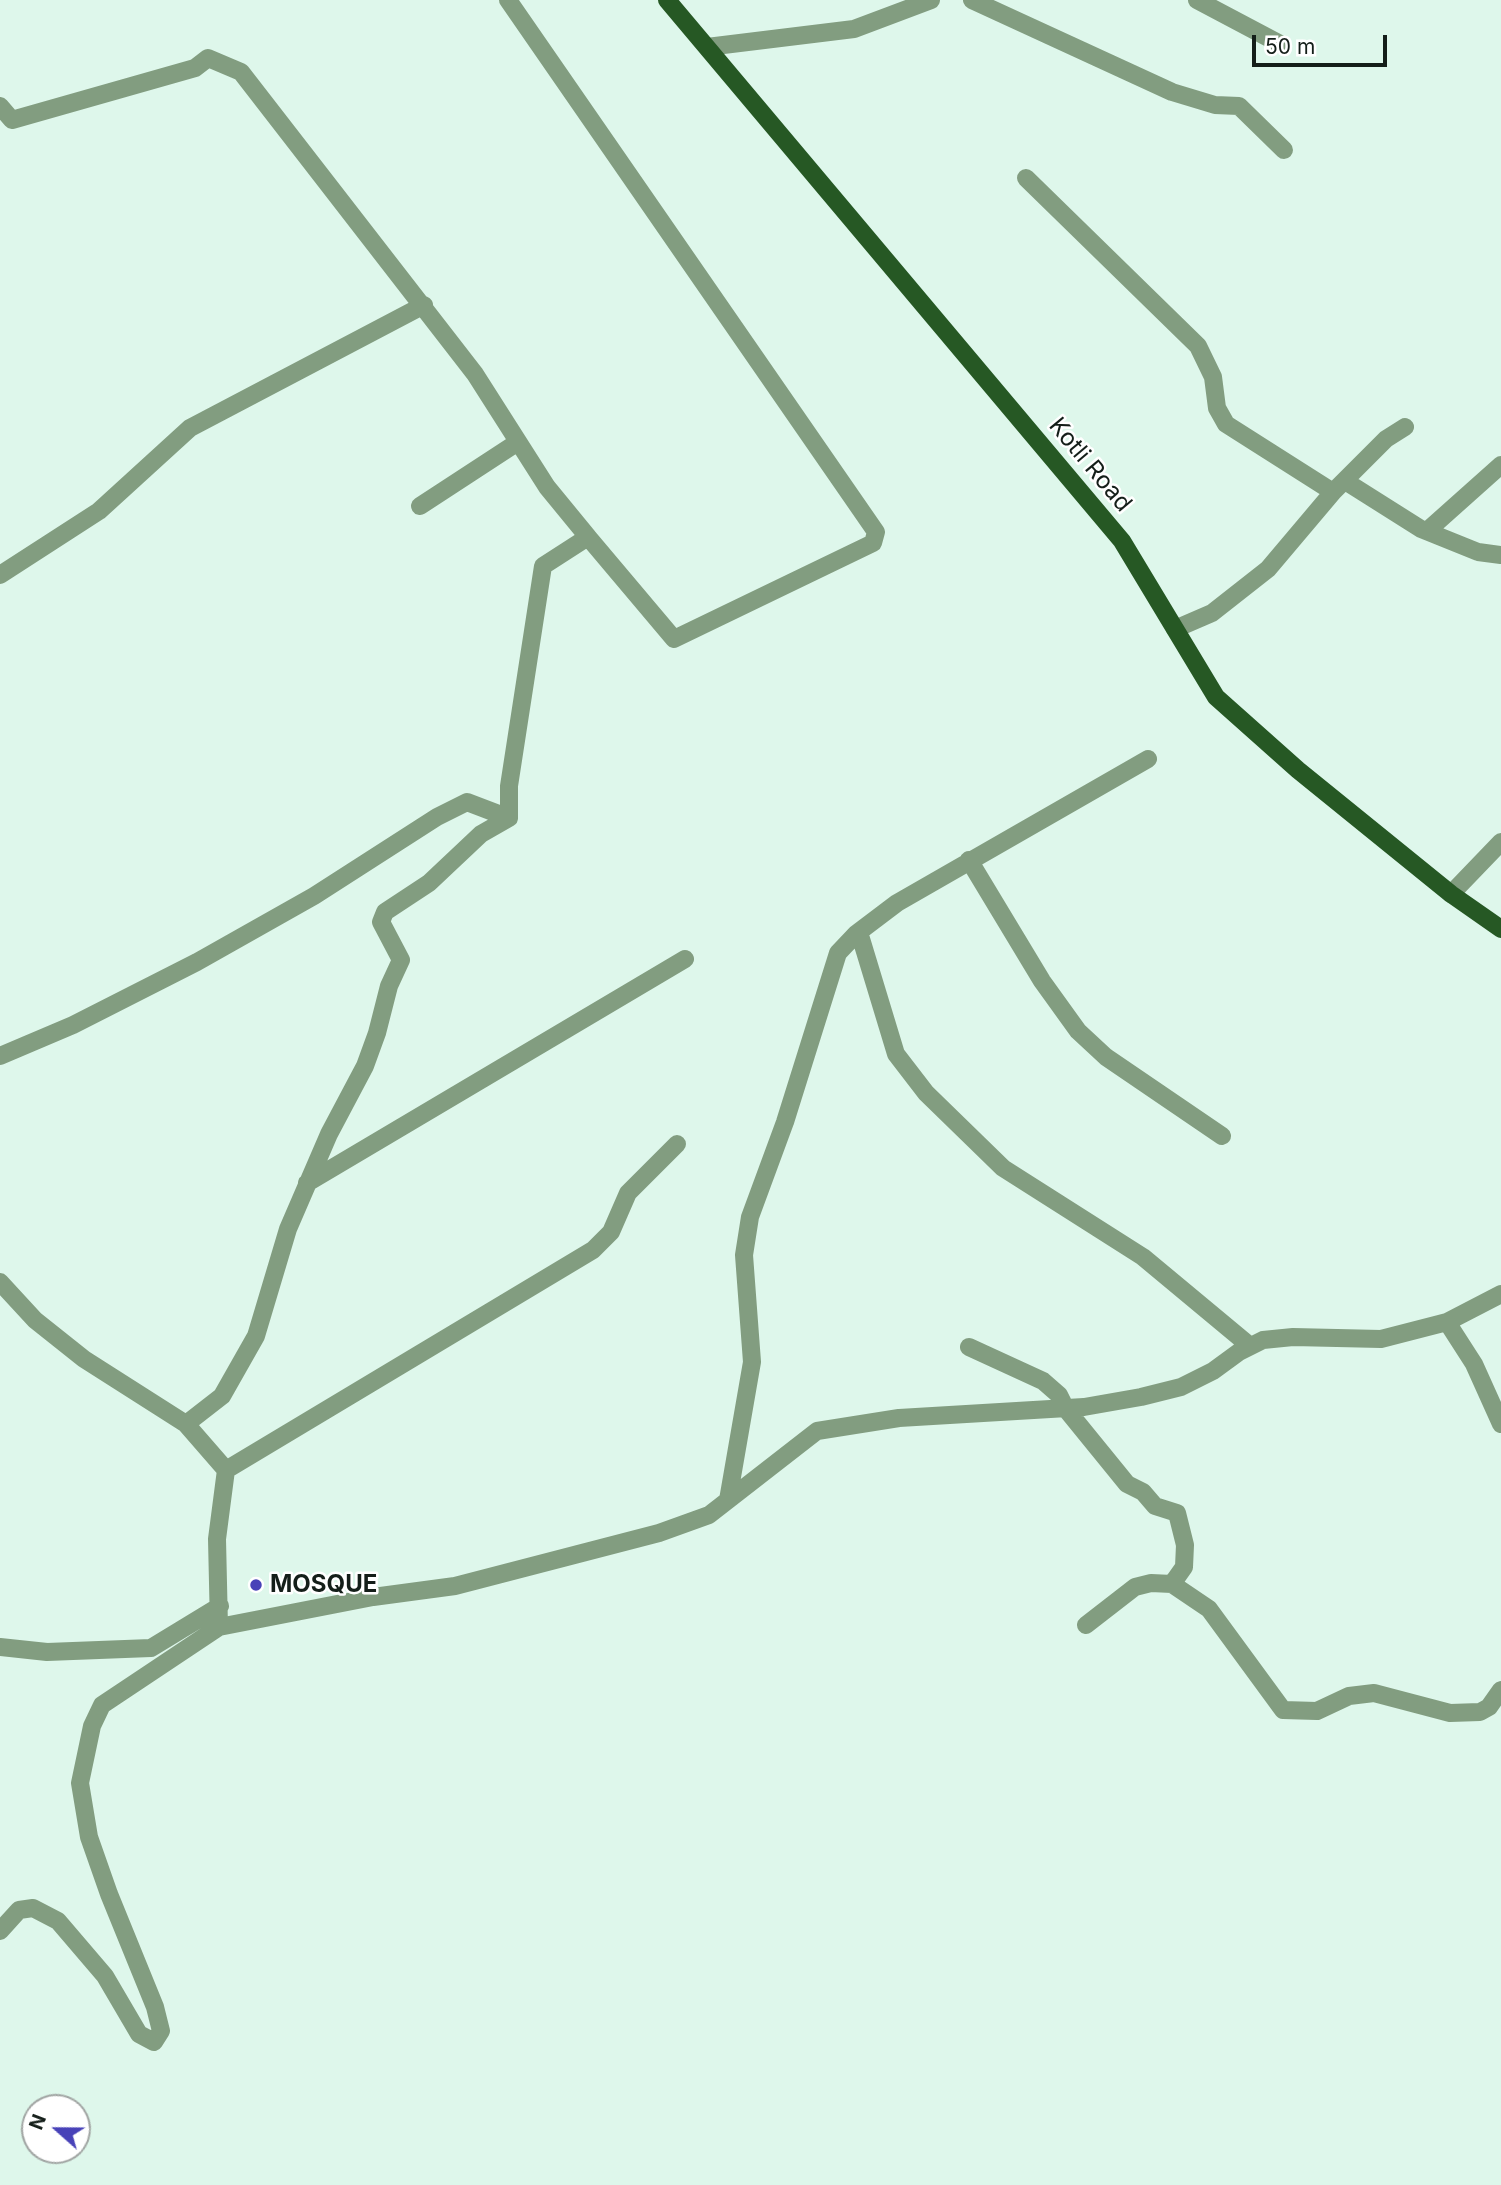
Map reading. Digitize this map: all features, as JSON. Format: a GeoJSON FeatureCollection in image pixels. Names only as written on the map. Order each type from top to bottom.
{"type":"FeatureCollection","features":[{"type":"Feature","properties":{"kind":"main road","name":"Kotli Road"},"geometry":{"type":"LineString","coordinates":[[667,0],[1122,541],[1216,696],[1298,770],[1451,894],[1501,929]]}},
{"type":"Feature","properties":{"kind":"street"},"geometry":{"type":"LineString","coordinates":[[0,106],[12,120],[195,68],[208,58],[223,62],[241,72],[475,374],[547,487],[674,639],[873,543],[876,532],[508,0]]}},
{"type":"Feature","properties":{"kind":"street"},"geometry":{"type":"LineString","coordinates":[[707,47],[854,29],[931,0]]}},
{"type":"Feature","properties":{"kind":"street"},"geometry":{"type":"LineString","coordinates":[[972,0],[1172,92],[1215,106],[1239,106],[1284,150]]}},
{"type":"Feature","properties":{"kind":"street"},"geometry":{"type":"LineString","coordinates":[[1197,0],[1282,44]]}},
{"type":"Feature","properties":{"kind":"street"},"geometry":{"type":"LineString","coordinates":[[1026,178],[1198,346],[1213,377],[1217,408],[1226,424],[1339,487],[1427,531],[1478,552],[1501,555]]}},
{"type":"Feature","properties":{"kind":"street"},"geometry":{"type":"LineString","coordinates":[[0,575],[99,511],[190,428],[424,305]]}},
{"type":"Feature","properties":{"kind":"street"},"geometry":{"type":"LineString","coordinates":[[1175,629],[1212,613],[1268,569],[1339,487],[1386,439],[1405,427]]}},
{"type":"Feature","properties":{"kind":"street"},"geometry":{"type":"LineString","coordinates":[[420,506],[519,442]]}},
{"type":"Feature","properties":{"kind":"street"},"geometry":{"type":"LineString","coordinates":[[1427,531],[1501,465]]}},
{"type":"Feature","properties":{"kind":"street"},"geometry":{"type":"LineString","coordinates":[[509,818],[509,786],[543,566],[588,537]]}},
{"type":"Feature","properties":{"kind":"street"},"geometry":{"type":"LineString","coordinates":[[729,1500],[752,1362],[744,1255],[750,1217],[785,1122],[838,953],[859,932],[897,903],[1148,759]]}},
{"type":"Feature","properties":{"kind":"street"},"geometry":{"type":"LineString","coordinates":[[0,1056],[74,1025],[197,962],[314,896],[437,817],[467,802],[509,818]]}},
{"type":"Feature","properties":{"kind":"street"},"geometry":{"type":"LineString","coordinates":[[186,1424],[222,1396],[252,1344],[268,1304],[288,1229],[307,1183],[365,1066],[389,986],[401,960],[381,922],[385,912],[429,883],[481,834],[509,818]]}},
{"type":"Feature","properties":{"kind":"street"},"geometry":{"type":"LineString","coordinates":[[1451,894],[1501,842]]}},
{"type":"Feature","properties":{"kind":"street"},"geometry":{"type":"LineString","coordinates":[[969,860],[1042,981],[1078,1031],[1106,1057],[1222,1136]]}},
{"type":"Feature","properties":{"kind":"street"},"geometry":{"type":"LineString","coordinates":[[859,932],[896,1054],[926,1093],[1003,1168],[1143,1257],[1250,1346]]}},
{"type":"Feature","properties":{"kind":"street"},"geometry":{"type":"LineString","coordinates":[[307,1183],[685,960]]}},
{"type":"Feature","properties":{"kind":"street"},"geometry":{"type":"LineString","coordinates":[[226,1470],[593,1250],[611,1232],[628,1193],[677,1144]]}},
{"type":"Feature","properties":{"kind":"street"},"geometry":{"type":"LineString","coordinates":[[0,1282],[34,1320],[64,1343],[186,1424],[226,1470],[216,1539],[219,1627]]}},
{"type":"Feature","properties":{"kind":"street"},"geometry":{"type":"LineString","coordinates":[[0,1931],[19,1910],[33,1908],[58,1922],[105,1976],[139,2034],[154,2042],[161,2031],[155,2007],[89,1837],[80,1783],[92,1726],[102,1706],[219,1627],[373,1597],[455,1586],[659,1533],[709,1515],[817,1431],[899,1418],[1066,1409],[1181,1387],[1263,1340],[1293,1337],[1381,1339],[1447,1322],[1501,1294]]}},
{"type":"Feature","properties":{"kind":"street"},"geometry":{"type":"LineString","coordinates":[[1447,1322],[1474,1364],[1501,1424]]}},
{"type":"Feature","properties":{"kind":"street"},"geometry":{"type":"LineString","coordinates":[[969,1346],[1043,1381],[1059,1395],[1066,1409],[1127,1484],[1143,1492],[1155,1506],[1177,1513],[1185,1545],[1184,1567],[1172,1584]]}},
{"type":"Feature","properties":{"kind":"street"},"geometry":{"type":"LineString","coordinates":[[1086,1625],[1135,1587],[1151,1583],[1172,1584],[1209,1609],[1283,1710],[1317,1711],[1349,1696],[1374,1693],[1450,1713],[1480,1712],[1489,1707],[1501,1690]]}},
{"type":"Feature","properties":{"kind":"street"},"geometry":{"type":"LineString","coordinates":[[0,1647],[47,1652],[151,1648],[220,1606]]}},
{"type":"Feature","properties":{"kind":"place","name":"MOSQUE"},"geometry":{"type":"Point","coordinates":[256,1585]}}]}
